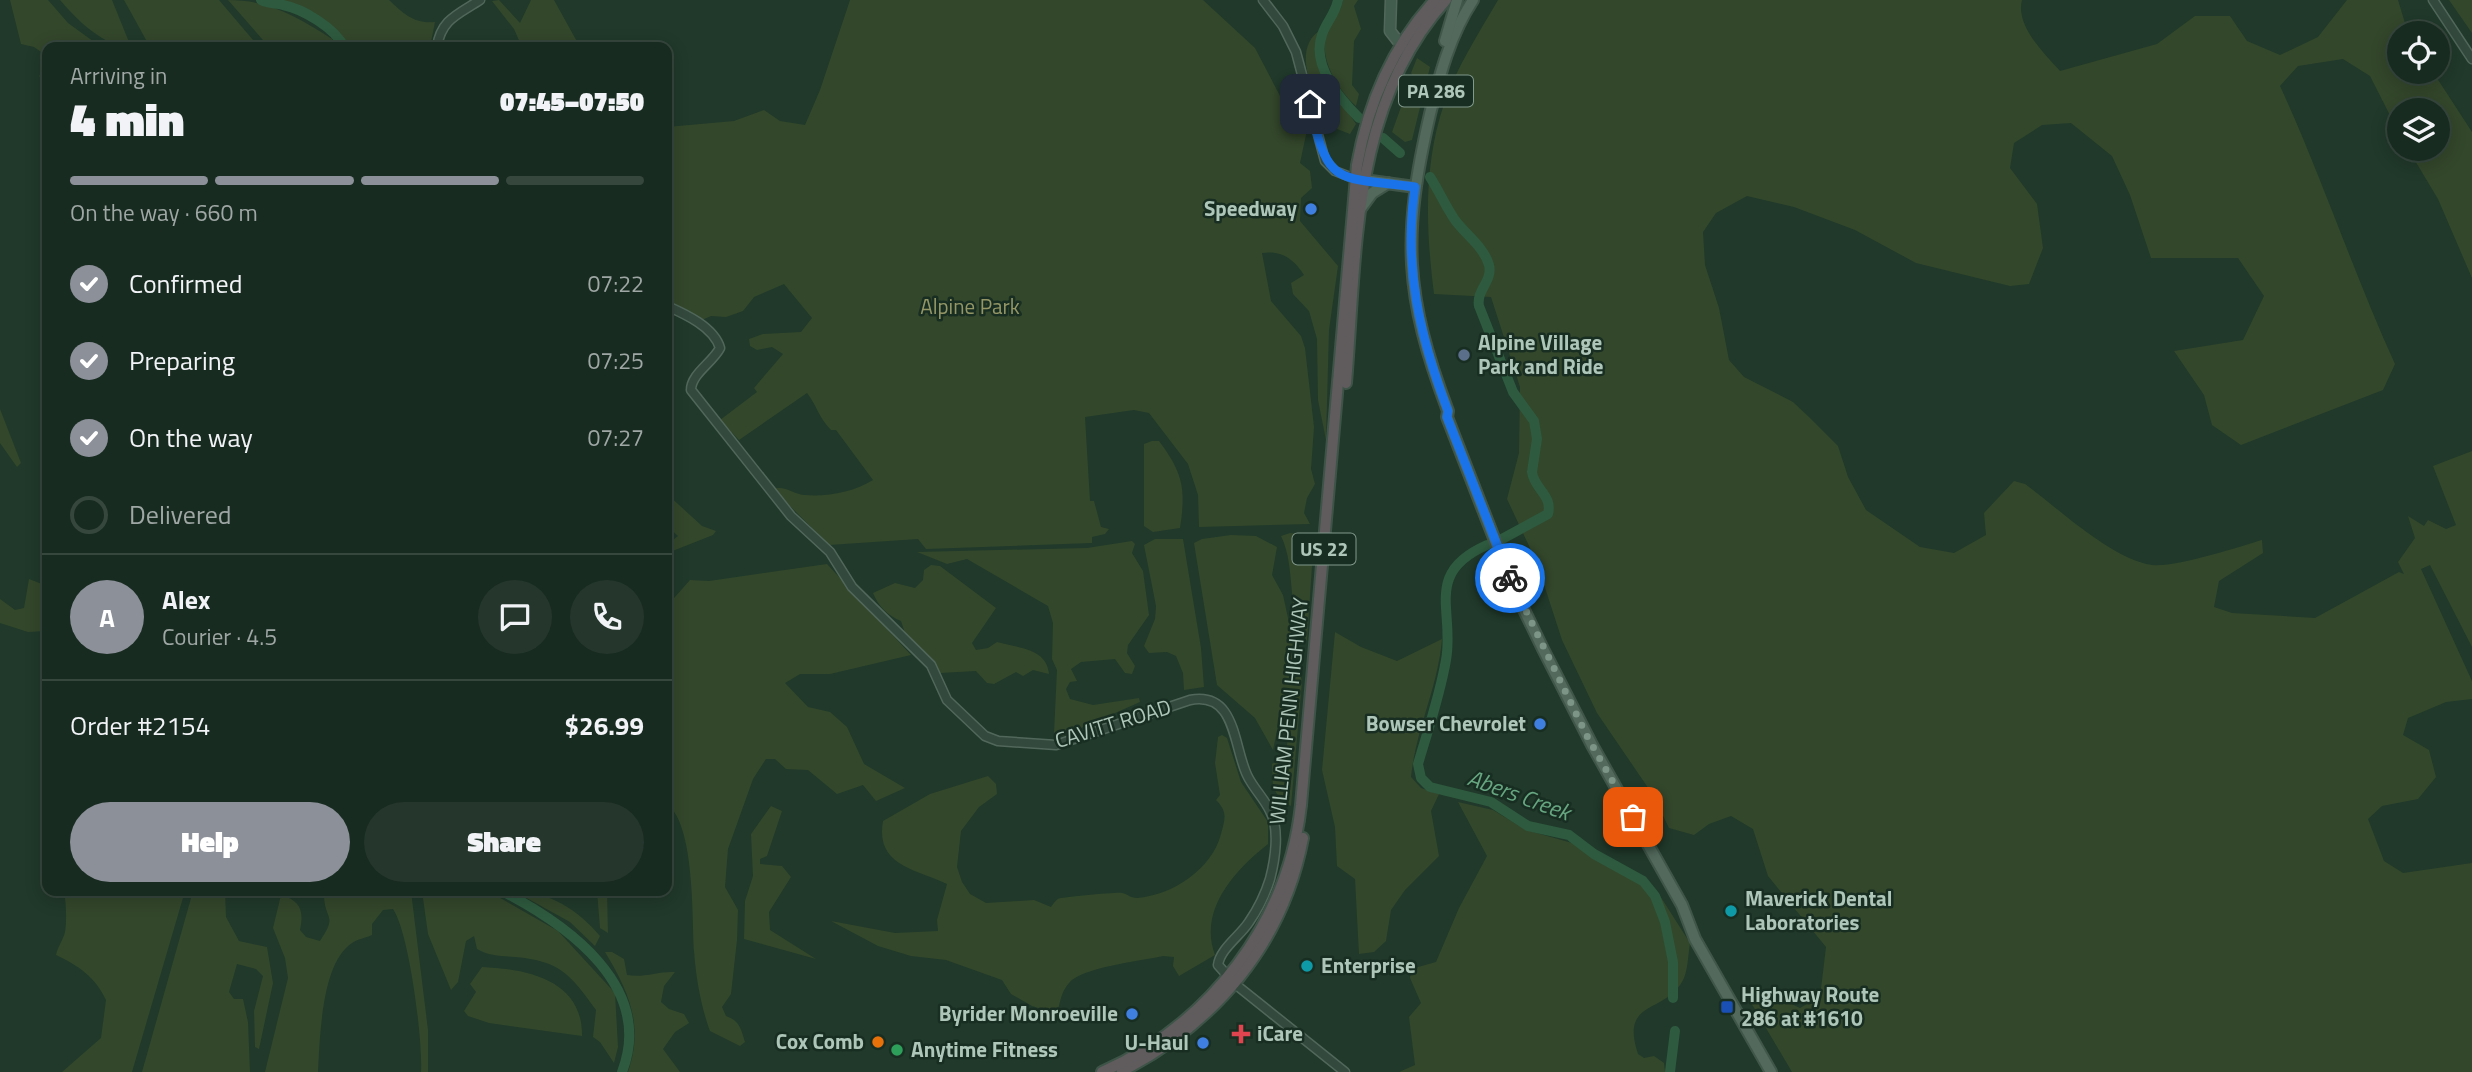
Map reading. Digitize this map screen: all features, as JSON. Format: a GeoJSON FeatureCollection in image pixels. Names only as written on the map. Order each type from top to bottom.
{"type":"FeatureCollection","features":[{"type":"Feature","properties":{"kind":"highway","name":"WILLIAM PENN HIGHWAY"},"geometry":{"type":"LineString","coordinates":[[1102,1072],[1166,1037],[1231,981],[1276,899],[1292,854],[1300,816],[1360,180],[1373,105],[1435,0]]}},
{"type":"Feature","properties":{"kind":"highway","name":"WILLIAM PENN HIGHWAY"},"geometry":{"type":"LineString","coordinates":[[1404,49],[1446,0]]}},
{"type":"Feature","properties":{"kind":"highway","name":"WILLIAM PENN HIGHWAY"},"geometry":{"type":"LineString","coordinates":[[1120,1072],[1161,1050],[1189,1030],[1256,955],[1282,907],[1296,868],[1305,830],[1362,208],[1360,180]]}},
{"type":"Feature","properties":{"kind":"main road"},"geometry":{"type":"LineString","coordinates":[[1391,0],[1389,27],[1404,49]]}},
{"type":"Feature","properties":{"kind":"main road","name":"PA 286"},"geometry":{"type":"LineString","coordinates":[[1457,0],[1411,186],[1404,241],[1409,307],[1424,367],[1442,414],[1447,417],[1513,587],[1543,649],[1592,745],[1682,905],[1695,939],[1771,1072]]}},
{"type":"Feature","properties":{"kind":"main road","name":"PA 286"},"geometry":{"type":"LineString","coordinates":[[1411,186],[1443,66],[1456,30],[1473,0]]}},
{"type":"Feature","properties":{"kind":"main road"},"geometry":{"type":"LineString","coordinates":[[1360,180],[1411,186]]}},
{"type":"Feature","properties":{"kind":"main road"},"geometry":{"type":"LineString","coordinates":[[1362,208],[1372,193],[1388,183]]}},
{"type":"Feature","properties":{"kind":"street"},"geometry":{"type":"LineString","coordinates":[[439,42],[444,26],[454,14],[480,0]]}},
{"type":"Feature","properties":{"kind":"street"},"geometry":{"type":"LineString","coordinates":[[1263,0],[1283,26],[1296,52],[1323,156],[1335,172],[1360,180]]}},
{"type":"Feature","properties":{"kind":"street"},"geometry":{"type":"LineString","coordinates":[[2433,0],[2472,59]]}},
{"type":"Feature","properties":{"kind":"street","name":"CAVITT ROAD"},"geometry":{"type":"LineString","coordinates":[[672,308],[687,316],[718,341],[720,348],[716,357],[695,377],[691,390],[791,516],[830,552],[852,587],[930,665],[947,700],[985,736],[998,741],[1056,745],[1190,700],[1208,699],[1223,708],[1233,727],[1247,775],[1272,813],[1275,842],[1273,866],[1264,897],[1247,925],[1219,960],[1219,968],[1231,981]]}},
{"type":"Feature","properties":{"kind":"street"},"geometry":{"type":"LineString","coordinates":[[1231,981],[1346,1072]]}},
{"type":"Feature","properties":{"kind":"green space"},"geometry":{"type":"Polygon","coordinates":[[[10,0],[48,0],[68,23],[94,42],[42,42],[42,53],[34,47],[21,44],[10,0]]]}},
{"type":"Feature","properties":{"kind":"green space"},"geometry":{"type":"Polygon","coordinates":[[[60,0],[112,0],[129,42],[111,42],[74,16],[60,0]]]}},
{"type":"Feature","properties":{"kind":"green space"},"geometry":{"type":"Polygon","coordinates":[[[124,0],[219,0],[255,42],[147,42],[124,0]]]}},
{"type":"Feature","properties":{"kind":"green space"},"geometry":{"type":"Polygon","coordinates":[[[228,0],[257,3],[283,11],[333,42],[265,42],[228,0]]]}},
{"type":"Feature","properties":{"kind":"green space"},"geometry":{"type":"Polygon","coordinates":[[[283,0],[389,0],[415,20],[435,22],[431,42],[344,42],[336,30],[283,0]]]}},
{"type":"Feature","properties":{"kind":"green space"},"geometry":{"type":"Polygon","coordinates":[[[499,0],[520,23],[531,0],[554,0],[577,42],[520,42],[514,29],[492,1],[499,0]]]}},
{"type":"Feature","properties":{"kind":"green space","name":"Alpine Park"},"geometry":{"type":"Polygon","coordinates":[[[850,0],[1203,0],[1255,48],[1292,119],[1304,120],[1307,130],[1300,163],[1310,171],[1312,188],[1301,198],[1300,221],[1338,266],[1329,330],[1326,440],[1318,400],[1317,339],[1309,311],[1293,294],[1291,283],[1304,275],[1296,264],[1286,257],[1269,252],[1262,253],[1271,301],[1301,336],[1305,348],[1314,427],[1311,469],[1315,484],[1307,498],[1304,513],[1310,524],[1199,527],[1198,495],[1188,464],[1149,413],[1134,410],[1085,417],[1090,501],[1094,501],[1101,527],[1109,529],[1105,534],[1092,537],[1092,543],[926,549],[918,539],[829,545],[773,489],[781,488],[804,495],[822,495],[849,491],[873,480],[836,430],[831,430],[827,425],[807,393],[739,440],[720,420],[757,392],[754,388],[783,354],[772,347],[757,350],[750,346],[749,339],[763,334],[801,332],[812,318],[784,284],[754,297],[743,311],[726,317],[711,316],[702,320],[672,304],[672,127],[734,121],[764,110],[780,121],[805,125],[820,90],[850,0]]]}},
{"type":"Feature","properties":{"kind":"green space"},"geometry":{"type":"Polygon","coordinates":[[[1343,0],[1358,0],[1354,6],[1361,29],[1354,41],[1352,85],[1359,94],[1356,106],[1336,82],[1325,50],[1328,30],[1343,0]]]}},
{"type":"Feature","properties":{"kind":"green space"},"geometry":{"type":"Polygon","coordinates":[[[1498,0],[2022,0],[2021,10],[2027,29],[2060,71],[2157,44],[2195,16],[2230,16],[2247,41],[2280,55],[2318,37],[2347,0],[2398,0],[2404,21],[2387,21],[2387,84],[2441,84],[2450,98],[2387,98],[2387,109],[2370,76],[2343,59],[2298,66],[2280,86],[2395,364],[2383,390],[2241,445],[2212,425],[2204,395],[2174,351],[2243,340],[2264,296],[2238,258],[2151,258],[2130,195],[2112,156],[2071,123],[2042,125],[2014,143],[2010,168],[2037,204],[2043,248],[2029,284],[2010,286],[1916,263],[1855,230],[1794,207],[1747,196],[1716,213],[1703,232],[1705,265],[1719,308],[1729,360],[1744,377],[1793,402],[1810,418],[1838,446],[1848,477],[1866,510],[1920,547],[1954,553],[1986,535],[1984,513],[2014,481],[2025,484],[2102,543],[2136,561],[2152,565],[2190,560],[2262,540],[2263,553],[2219,581],[2214,607],[2232,613],[2315,618],[2399,572],[2404,574],[2398,562],[2415,538],[2408,516],[2424,526],[2428,520],[2446,529],[2456,525],[2433,466],[2472,451],[2472,647],[2430,565],[2421,569],[2472,681],[2472,699],[2446,702],[2408,718],[2403,735],[2429,750],[2436,777],[2418,799],[2382,806],[2368,819],[2384,861],[2403,873],[2472,863],[2472,1072],[1792,1072],[1747,996],[1758,988],[1800,1008],[1820,997],[1826,947],[1768,876],[1753,829],[1731,816],[1709,824],[1694,835],[1669,828],[1653,795],[1597,713],[1562,640],[1537,563],[1507,499],[1519,453],[1520,387],[1491,297],[1434,294],[1428,223],[1432,151],[1444,104],[1468,51],[1498,0]]]}},
{"type":"Feature","properties":{"kind":"green space"},"geometry":{"type":"Polygon","coordinates":[[[2449,0],[2472,0],[2472,33],[2449,0]]]}},
{"type":"Feature","properties":{"kind":"green space"},"geometry":{"type":"Polygon","coordinates":[[[1319,31],[1317,61],[1320,73],[1356,124],[1350,134],[1332,127],[1320,109],[1331,116],[1335,114],[1334,109],[1319,103],[1311,85],[1306,55],[1312,38],[1319,31]]]}},
{"type":"Feature","properties":{"kind":"green space"},"geometry":{"type":"Polygon","coordinates":[[[1417,58],[1430,67],[1412,140],[1405,142],[1392,132],[1405,96],[1415,80],[1411,73],[1417,58]]]}},
{"type":"Feature","properties":{"kind":"green space"},"geometry":{"type":"Polygon","coordinates":[[[2450,98],[2472,132],[2472,278],[2438,199],[2415,161],[2450,161],[2450,98]]]}},
{"type":"Feature","properties":{"kind":"green space"},"geometry":{"type":"Polygon","coordinates":[[[0,409],[21,463],[17,467],[0,443],[0,409]]]}},
{"type":"Feature","properties":{"kind":"green space"},"geometry":{"type":"Polygon","coordinates":[[[1159,441],[1178,472],[1183,502],[1180,528],[1153,532],[1144,526],[1144,444],[1159,441]]]}},
{"type":"Feature","properties":{"kind":"green space"},"geometry":{"type":"Polygon","coordinates":[[[672,499],[702,526],[716,531],[713,535],[672,551],[672,541],[678,536],[672,531],[672,499]]]}},
{"type":"Feature","properties":{"kind":"green space"},"geometry":{"type":"Polygon","coordinates":[[[1290,533],[1314,536],[1307,641],[1296,617],[1289,562],[1281,536],[1290,533]]]}},
{"type":"Feature","properties":{"kind":"green space"},"geometry":{"type":"Polygon","coordinates":[[[1231,535],[1256,536],[1277,547],[1272,575],[1283,595],[1302,682],[1291,806],[1281,801],[1273,787],[1272,764],[1286,749],[1286,728],[1278,726],[1273,750],[1255,718],[1217,685],[1194,543],[1202,539],[1231,535]]]}},
{"type":"Feature","properties":{"kind":"green space"},"geometry":{"type":"Polygon","coordinates":[[[1155,539],[1183,539],[1201,648],[1204,687],[1184,690],[1183,673],[1176,656],[1167,652],[1149,653],[1144,646],[1155,619],[1156,606],[1144,545],[1155,539]]]}},
{"type":"Feature","properties":{"kind":"green space"},"geometry":{"type":"Polygon","coordinates":[[[1132,541],[1135,544],[1132,553],[1143,571],[1149,615],[1128,645],[1127,653],[1135,666],[1132,674],[1125,673],[1115,659],[1081,662],[1071,669],[1077,681],[1070,682],[1066,689],[1070,699],[1093,705],[1139,698],[1140,702],[1063,736],[1054,733],[1057,670],[1052,659],[1053,623],[1048,606],[967,559],[947,564],[917,552],[1087,548],[1132,541]]]}},
{"type":"Feature","properties":{"kind":"green space"},"geometry":{"type":"Polygon","coordinates":[[[827,564],[911,655],[830,674],[800,674],[785,683],[808,707],[830,712],[847,727],[864,764],[905,788],[876,801],[863,785],[837,794],[808,770],[786,769],[775,759],[766,759],[753,779],[728,849],[725,887],[738,910],[731,994],[722,1007],[726,1016],[734,1020],[741,1029],[745,1042],[740,1046],[710,1031],[707,1022],[695,961],[687,851],[683,831],[672,810],[672,600],[690,580],[709,581],[827,564]]]}},
{"type":"Feature","properties":{"kind":"green space"},"geometry":{"type":"Polygon","coordinates":[[[931,565],[940,566],[996,608],[972,643],[976,650],[988,648],[997,642],[1030,650],[1043,659],[1049,674],[1033,670],[1023,676],[1016,672],[994,684],[987,683],[976,671],[940,673],[905,633],[901,621],[884,610],[873,593],[895,583],[915,588],[923,580],[924,570],[931,565]]]}},
{"type":"Feature","properties":{"kind":"green space"},"geometry":{"type":"Polygon","coordinates":[[[29,579],[42,584],[42,631],[28,632],[0,623],[0,599],[15,610],[24,608],[29,579]]]}},
{"type":"Feature","properties":{"kind":"green space"},"geometry":{"type":"Polygon","coordinates":[[[1335,632],[1361,647],[1397,661],[1442,639],[1411,777],[1421,788],[1439,794],[1431,811],[1439,856],[1405,890],[1391,910],[1386,941],[1374,952],[1359,954],[1355,879],[1337,866],[1335,827],[1322,770],[1335,632]]]}},
{"type":"Feature","properties":{"kind":"green space"},"geometry":{"type":"Polygon","coordinates":[[[1222,735],[1227,738],[1241,782],[1268,822],[1268,844],[1243,866],[1223,892],[1211,922],[1215,955],[1179,976],[1173,966],[1174,957],[1163,956],[1086,973],[1069,983],[1062,994],[1057,1014],[1032,1006],[1011,994],[1002,980],[946,960],[911,956],[878,946],[831,921],[895,933],[938,931],[937,920],[947,884],[900,864],[892,857],[885,848],[882,836],[883,821],[930,794],[988,776],[996,784],[997,794],[979,807],[961,831],[957,867],[970,894],[986,903],[1034,900],[1051,907],[1061,898],[1118,893],[1137,898],[1151,896],[1177,886],[1200,869],[1209,858],[1224,824],[1222,808],[1216,800],[1220,795],[1215,763],[1218,737],[1222,735]]]}},
{"type":"Feature","properties":{"kind":"green space"},"geometry":{"type":"Polygon","coordinates":[[[1458,802],[1493,810],[1526,830],[1572,843],[1655,888],[1690,943],[1682,982],[1674,992],[1639,1016],[1635,1024],[1634,1037],[1638,1054],[1644,1058],[1654,1056],[1664,1063],[1665,1072],[1399,1072],[1415,1065],[1409,1017],[1421,1003],[1410,978],[1411,969],[1436,962],[1459,908],[1487,856],[1458,802]]]}},
{"type":"Feature","properties":{"kind":"green space"},"geometry":{"type":"Polygon","coordinates":[[[771,806],[782,811],[767,856],[760,859],[760,864],[782,866],[791,877],[769,912],[770,930],[816,959],[744,939],[745,901],[753,876],[751,834],[771,806]]]}},
{"type":"Feature","properties":{"kind":"green space"},"geometry":{"type":"Polygon","coordinates":[[[64,896],[184,896],[132,1072],[62,1072],[101,1038],[106,1000],[86,973],[56,955],[66,927],[64,896]]]}},
{"type":"Feature","properties":{"kind":"green space"},"geometry":{"type":"Polygon","coordinates":[[[192,896],[225,896],[226,917],[239,941],[267,947],[273,983],[259,1049],[255,1047],[254,1011],[263,976],[256,969],[237,964],[229,992],[234,999],[243,999],[248,1022],[250,1072],[142,1072],[192,896]]]}},
{"type":"Feature","properties":{"kind":"green space"},"geometry":{"type":"Polygon","coordinates":[[[281,896],[293,900],[300,908],[300,930],[306,937],[320,941],[329,921],[324,896],[412,896],[428,1030],[428,1072],[421,1072],[414,988],[399,921],[393,909],[383,910],[372,924],[372,935],[352,943],[334,967],[324,1003],[318,1072],[265,1072],[288,978],[285,958],[273,928],[281,896]]]}},
{"type":"Feature","properties":{"kind":"green space"},"geometry":{"type":"Polygon","coordinates":[[[423,896],[497,896],[558,931],[615,993],[618,1047],[614,1063],[600,1042],[593,1037],[596,1010],[579,987],[563,972],[543,962],[486,953],[477,949],[474,936],[466,941],[458,982],[451,990],[428,934],[423,896]]]}},
{"type":"Feature","properties":{"kind":"green space"},"geometry":{"type":"Polygon","coordinates":[[[523,896],[545,896],[572,910],[600,936],[595,946],[570,922],[523,896]]]}},
{"type":"Feature","properties":{"kind":"green space"},"geometry":{"type":"Polygon","coordinates":[[[597,896],[607,896],[608,933],[600,928],[597,896]]]}},
{"type":"Feature","properties":{"kind":"green space"},"geometry":{"type":"Polygon","coordinates":[[[605,952],[612,952],[624,959],[627,975],[675,972],[664,986],[661,1002],[669,1009],[684,1014],[689,1023],[675,1032],[663,1049],[680,1072],[628,1072],[635,1039],[632,1009],[605,952]]]}},
{"type":"Feature","properties":{"kind":"green space"},"geometry":{"type":"Polygon","coordinates":[[[482,967],[534,975],[563,990],[580,1017],[582,1036],[489,1023],[468,1016],[464,1011],[476,992],[470,984],[482,967]]]}},
{"type":"Feature","properties":{"kind":"waterway"},"geometry":{"type":"LineString","coordinates":[[261,0],[291,7],[309,15],[326,26],[341,42]]}},
{"type":"Feature","properties":{"kind":"waterway","name":"Abers Creek"},"geometry":{"type":"LineString","coordinates":[[1338,0],[1322,35],[1320,58],[1336,91],[1359,118]]}},
{"type":"Feature","properties":{"kind":"waterway","name":"Abers Creek"},"geometry":{"type":"LineString","coordinates":[[1383,138],[1400,153]]}},
{"type":"Feature","properties":{"kind":"waterway","name":"Abers Creek"},"geometry":{"type":"LineString","coordinates":[[1430,177],[1455,220],[1487,259],[1490,271],[1480,295],[1479,306],[1513,392],[1534,421],[1537,439],[1532,472],[1548,502],[1548,514],[1502,539]]}},
{"type":"Feature","properties":{"kind":"waterway","name":"Abers Creek"},"geometry":{"type":"LineString","coordinates":[[1487,545],[1467,556],[1455,568],[1448,581],[1446,660],[1418,764],[1421,778],[1430,787],[1491,802],[1528,826],[1569,835],[1594,854],[1643,881],[1655,896],[1665,922],[1673,962],[1673,998]]}},
{"type":"Feature","properties":{"kind":"waterway"},"geometry":{"type":"LineString","coordinates":[[511,896],[578,941],[599,962],[616,986],[626,1013],[629,1041],[622,1072]]}},
{"type":"Feature","properties":{"kind":"waterway","name":"Abers Creek"},"geometry":{"type":"LineString","coordinates":[[1670,1072],[1675,1031]]}},
{"type":"Feature","properties":{"kind":"way so far"},"geometry":{"type":"LineString","coordinates":[[1510,578],[1588,738],[1633,817]]}},
{"type":"Feature","properties":{"kind":"place","name":"Speedway"},"geometry":{"type":"Point","coordinates":[1311,209]}},
{"type":"Feature","properties":{"kind":"place","name":"Alpine Village Park and Ride"},"geometry":{"type":"Point","coordinates":[1464,355]}},
{"type":"Feature","properties":{"kind":"place","name":"Bowser Chevrolet"},"geometry":{"type":"Point","coordinates":[1540,724]}},
{"type":"Feature","properties":{"kind":"place","name":"Maverick Dental Laboratories"},"geometry":{"type":"Point","coordinates":[1731,911]}},
{"type":"Feature","properties":{"kind":"place","name":"Enterprise"},"geometry":{"type":"Point","coordinates":[1307,966]}},
{"type":"Feature","properties":{"kind":"place","name":"Highway Route 286 at #1610"},"geometry":{"type":"Point","coordinates":[1727,1007]}},
{"type":"Feature","properties":{"kind":"place","name":"Byrider Monroeville"},"geometry":{"type":"Point","coordinates":[1132,1014]}},
{"type":"Feature","properties":{"kind":"place","name":"iCare"},"geometry":{"type":"Point","coordinates":[1241,1034]}},
{"type":"Feature","properties":{"kind":"place","name":"Cox Comb"},"geometry":{"type":"Point","coordinates":[878,1042]}},
{"type":"Feature","properties":{"kind":"place","name":"U-Haul"},"geometry":{"type":"Point","coordinates":[1203,1043]}},
{"type":"Feature","properties":{"kind":"place","name":"Anytime Fitness"},"geometry":{"type":"Point","coordinates":[897,1050]}},
{"type":"Feature","properties":{"kind":"route"},"geometry":{"type":"LineString","coordinates":[[1310,104],[1321,151],[1325,161],[1335,172],[1355,179],[1415,187],[1410,241],[1415,306],[1422,336],[1448,411],[1447,417],[1510,578]]}}]}
